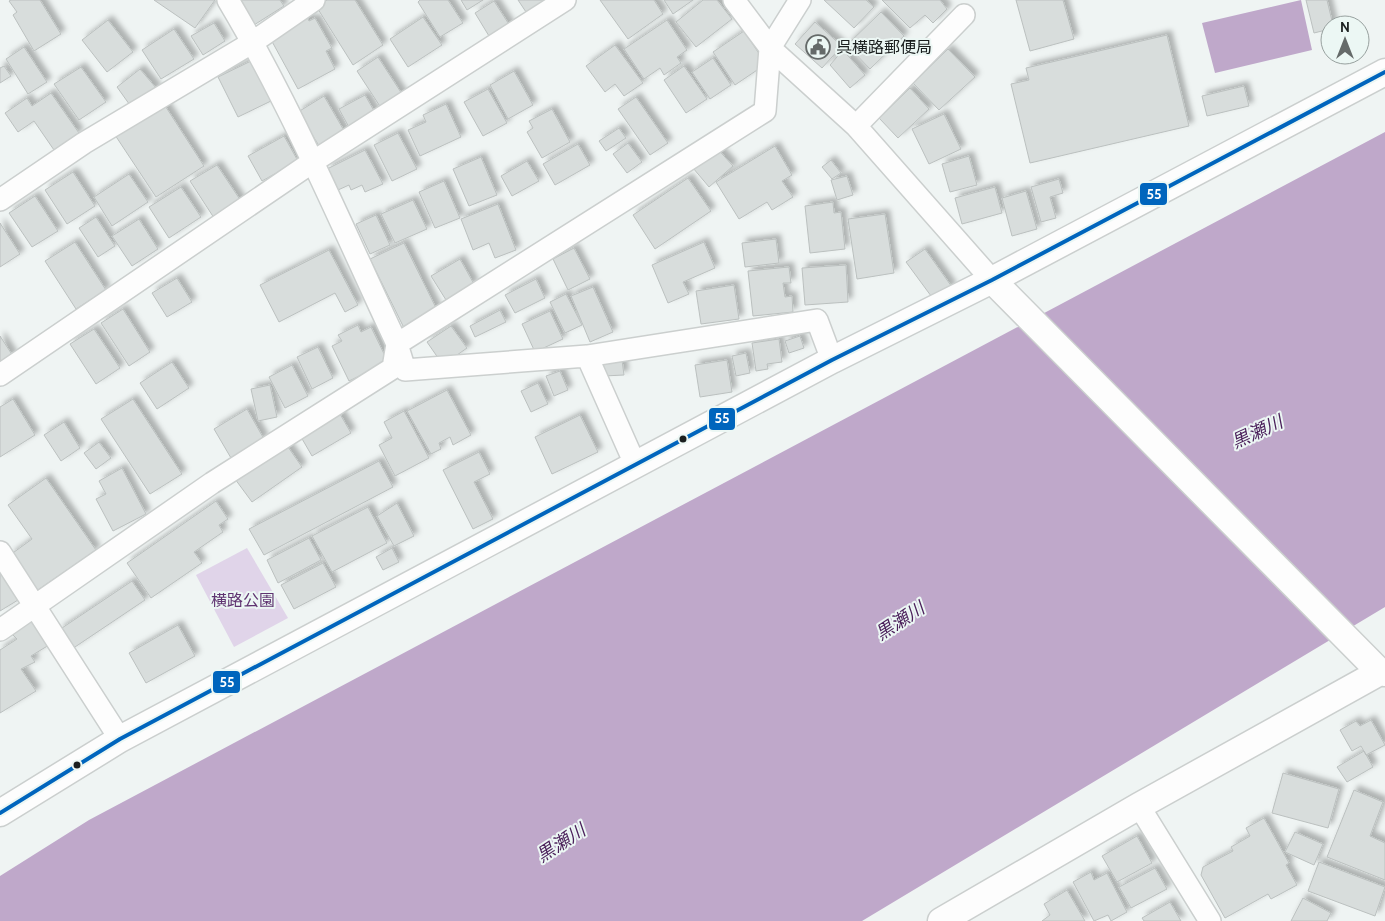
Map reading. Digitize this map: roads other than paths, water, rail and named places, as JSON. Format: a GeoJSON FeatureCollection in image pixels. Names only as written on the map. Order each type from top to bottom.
{"type":"FeatureCollection","features":[{"type":"Feature","properties":{"kind":"street"},"geometry":{"type":"LineString","coordinates":[[228,0],[253,42],[311,163],[397,344],[405,370],[587,356],[817,320],[832,360]]}},
{"type":"Feature","properties":{"kind":"street"},"geometry":{"type":"LineString","coordinates":[[0,200],[84,143],[253,42],[314,0]]}},
{"type":"Feature","properties":{"kind":"street"},"geometry":{"type":"LineString","coordinates":[[0,375],[311,163],[565,0]]}},
{"type":"Feature","properties":{"kind":"street"},"geometry":{"type":"LineString","coordinates":[[734,0],[770,48],[856,126],[1001,289],[1379,668],[940,921]]}},
{"type":"Feature","properties":{"kind":"street"},"geometry":{"type":"LineString","coordinates":[[0,630],[36,607],[212,483],[393,368],[397,344],[765,111],[770,48],[800,0]]}},
{"type":"Feature","properties":{"kind":"street"},"geometry":{"type":"LineString","coordinates":[[856,126],[964,15]]}},
{"type":"Feature","properties":{"kind":"street"},"geometry":{"type":"LineString","coordinates":[[0,813],[120,739],[832,360],[1001,289],[1385,72]]}},
{"type":"Feature","properties":{"kind":"street"},"geometry":{"type":"LineString","coordinates":[[587,356],[635,464]]}},
{"type":"Feature","properties":{"kind":"street"},"geometry":{"type":"LineString","coordinates":[[0,552],[120,739]]}},
{"type":"Feature","properties":{"kind":"street"},"geometry":{"type":"LineString","coordinates":[[1139,806],[1210,921]]}},
{"type":"Feature","properties":{"kind":"water"},"geometry":{"type":"Polygon","coordinates":[[[1301,0],[1312,50],[1215,73],[1202,23],[1301,0]]]}},
{"type":"Feature","properties":{"kind":"water","name":"黒瀬川"},"geometry":{"type":"Polygon","coordinates":[[[1385,132],[1385,607],[862,921],[0,921],[0,876],[89,820],[1385,132]]]}},
{"type":"Feature","properties":{"kind":"place","name":"呉横路郵便局"},"geometry":{"type":"Point","coordinates":[818,47]}},
{"type":"Feature","properties":{"kind":"park label","name":"横路公園"},"geometry":{"type":"Point","coordinates":[243,600]}}]}
